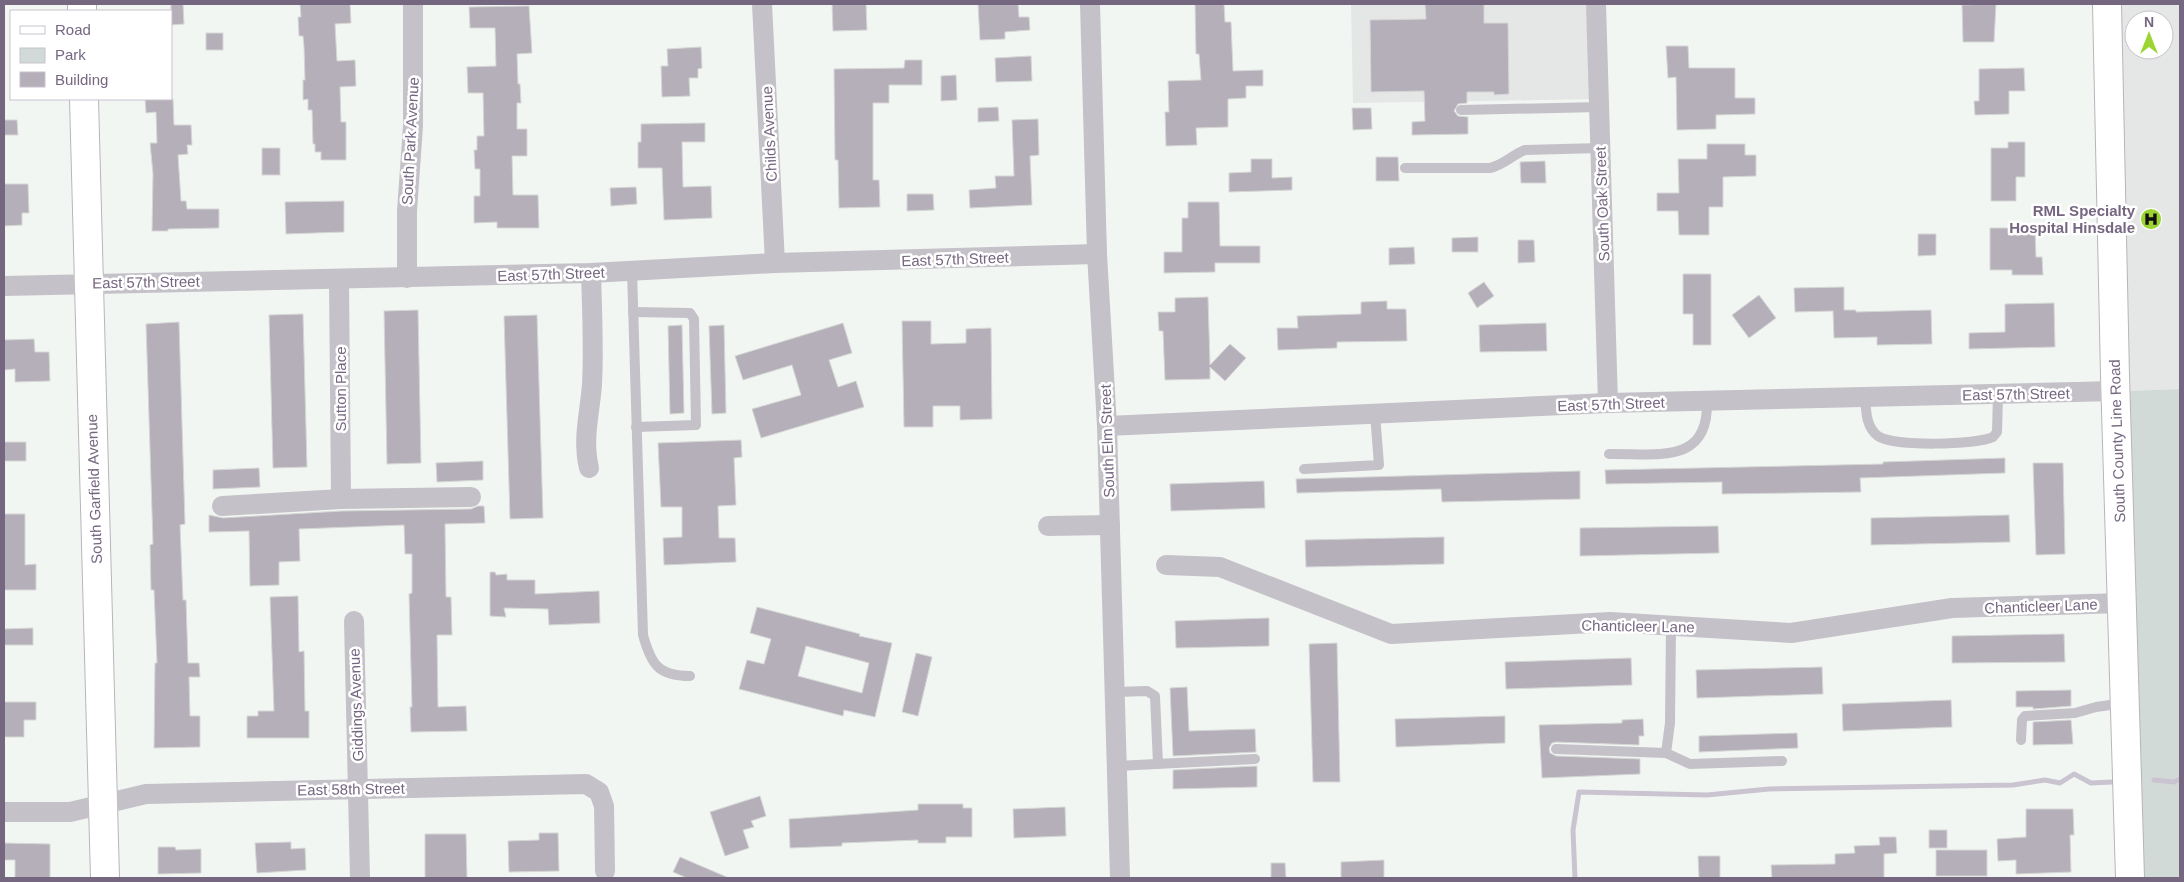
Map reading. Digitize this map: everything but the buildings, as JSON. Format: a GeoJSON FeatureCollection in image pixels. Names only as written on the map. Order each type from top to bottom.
{"type":"FeatureCollection","features":[{"type":"Feature","properties":{"kind":"main road","name":"South County Line Road"},"geometry":{"type":"LineString","coordinates":[[2107,4],[2130,878]]}},
{"type":"Feature","properties":{"kind":"main road","name":"South Garfield Avenue"},"geometry":{"type":"LineString","coordinates":[[84,100],[105,878]]}},
{"type":"Feature","properties":{"kind":"street","name":"South Park Avenue"},"geometry":{"type":"LineString","coordinates":[[407,278],[407,211],[413,126],[413,4]]}},
{"type":"Feature","properties":{"kind":"street","name":"Childs Avenue"},"geometry":{"type":"LineString","coordinates":[[762,4],[775,264]]}},
{"type":"Feature","properties":{"kind":"street","name":"South Elm Street"},"geometry":{"type":"LineString","coordinates":[[1090,4],[1097,254],[1107,426],[1120,878]]}},
{"type":"Feature","properties":{"kind":"street","name":"South Oak Street"},"geometry":{"type":"LineString","coordinates":[[1596,4],[1608,403]]}},
{"type":"Feature","properties":{"kind":"street","name":"East 57th Street"},"geometry":{"type":"LineString","coordinates":[[4,286],[591,273],[775,264],[1097,254]]}},
{"type":"Feature","properties":{"kind":"street"},"geometry":{"type":"LineString","coordinates":[[589,468],[586,454],[586,431],[592,385],[591,273]]}},
{"type":"Feature","properties":{"kind":"street","name":"Sutton Place"},"geometry":{"type":"LineString","coordinates":[[340,279],[341,499]]}},
{"type":"Feature","properties":{"kind":"street","name":"East 57th Street"},"geometry":{"type":"LineString","coordinates":[[1107,426],[1608,403],[2116,391]]}},
{"type":"Feature","properties":{"kind":"street"},"geometry":{"type":"LineString","coordinates":[[222,506],[341,499],[470,497]]}},
{"type":"Feature","properties":{"kind":"street"},"geometry":{"type":"LineString","coordinates":[[1048,526],[1110,525]]}},
{"type":"Feature","properties":{"kind":"street","name":"Chanticleer Lane"},"geometry":{"type":"LineString","coordinates":[[1166,565],[1220,567],[1391,634],[1610,622],[1791,633],[1952,608],[2122,603]]}},
{"type":"Feature","properties":{"kind":"street","name":"Giddings Avenue"},"geometry":{"type":"LineString","coordinates":[[354,621],[360,878]]}},
{"type":"Feature","properties":{"kind":"street","name":"East 58th Street"},"geometry":{"type":"LineString","coordinates":[[4,812],[70,812],[146,794],[586,784],[600,792],[604,806],[605,871]]}},
{"type":"Feature","properties":{"kind":"lane"},"geometry":{"type":"LineString","coordinates":[[1462,110],[1599,107]]}},
{"type":"Feature","properties":{"kind":"lane"},"geometry":{"type":"LineString","coordinates":[[1404,168],[1490,168],[1499,166],[1515,154],[1525,150],[1600,148]]}},
{"type":"Feature","properties":{"kind":"lane"},"geometry":{"type":"LineString","coordinates":[[632,271],[643,635],[648,654],[660,669],[673,676],[690,676]]}},
{"type":"Feature","properties":{"kind":"lane"},"geometry":{"type":"LineString","coordinates":[[633,312],[690,313],[694,319],[696,425],[636,427]]}},
{"type":"Feature","properties":{"kind":"lane"},"geometry":{"type":"LineString","coordinates":[[1865,397],[1870,425],[1874,432],[1885,440],[1902,443],[1977,442],[1993,437],[1997,432],[1998,394]]}},
{"type":"Feature","properties":{"kind":"lane"},"geometry":{"type":"LineString","coordinates":[[1609,454],[1679,451],[1692,446],[1701,436],[1705,426],[1707,401]]}},
{"type":"Feature","properties":{"kind":"lane"},"geometry":{"type":"LineString","coordinates":[[1304,469],[1379,465],[1375,414]]}},
{"type":"Feature","properties":{"kind":"lane"},"geometry":{"type":"LineString","coordinates":[[1666,753],[1670,723],[1671,626]]}},
{"type":"Feature","properties":{"kind":"lane"},"geometry":{"type":"LineString","coordinates":[[1115,692],[1147,691],[1155,696],[1158,764]]}},
{"type":"Feature","properties":{"kind":"lane"},"geometry":{"type":"LineString","coordinates":[[2021,740],[2022,720],[2026,716],[2075,713],[2096,707],[2125,703]]}},
{"type":"Feature","properties":{"kind":"lane"},"geometry":{"type":"LineString","coordinates":[[1556,749],[1666,753],[1690,764],[1782,761]]}},
{"type":"Feature","properties":{"kind":"lane"},"geometry":{"type":"LineString","coordinates":[[1117,766],[1255,759]]}},
{"type":"Feature","properties":{"kind":"shaded area"},"geometry":{"type":"Polygon","coordinates":[[[1351,4],[1593,4],[1596,99],[1353,103],[1351,4]]]}},
{"type":"Feature","properties":{"kind":"shaded area","name":"RML Specialty Hospital Hinsdale"},"geometry":{"type":"Polygon","coordinates":[[[2117,4],[2180,4],[2180,389],[2126,391],[2117,4]]]}},
{"type":"Feature","properties":{"kind":"green space"},"geometry":{"type":"Polygon","coordinates":[[[2180,389],[2180,878],[2143,878],[2126,391],[2180,389]]]}},
{"type":"Feature","properties":{"kind":"waterway"},"geometry":{"type":"LineString","coordinates":[[1575,878],[1573,830],[1579,792],[1707,795],[1769,789],[2013,785],[2045,780],[2060,783],[2074,774],[2091,783],[2112,782]]}},
{"type":"Feature","properties":{"kind":"waterway"},"geometry":{"type":"LineString","coordinates":[[2154,780],[2174,782],[2180,779]]}},
{"type":"Feature","properties":{"kind":"place","name":"RML Specialty Hospital Hinsdale"},"geometry":{"type":"Point","coordinates":[2151,219]}}]}
